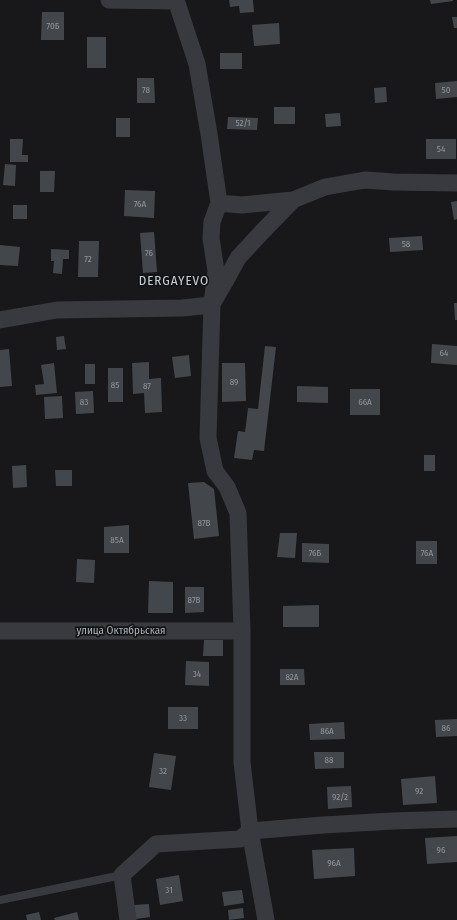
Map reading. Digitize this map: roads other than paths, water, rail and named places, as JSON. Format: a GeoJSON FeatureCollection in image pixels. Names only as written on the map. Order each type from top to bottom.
{"type":"FeatureCollection","features":[{"type":"Feature","properties":{"kind":"street"},"geometry":{"type":"LineString","coordinates":[[109,0],[176,0],[197,64],[210,134],[219,203],[212,222],[211,238],[216,270],[212,304],[208,438],[215,471],[227,487],[238,513],[242,631],[242,762],[250,831],[266,920]]}},
{"type":"Feature","properties":{"kind":"street"},"geometry":{"type":"LineString","coordinates":[[219,203],[242,206],[293,200],[325,187],[365,180],[457,183]]}},
{"type":"Feature","properties":{"kind":"street"},"geometry":{"type":"LineString","coordinates":[[0,320],[57,310],[182,308],[212,304],[238,258],[293,200]]}},
{"type":"Feature","properties":{"kind":"street","name":"улица Октябрьская"},"geometry":{"type":"LineString","coordinates":[[0,630],[242,631]]}},
{"type":"Feature","properties":{"kind":"street"},"geometry":{"type":"LineString","coordinates":[[128,920],[122,875],[156,844],[240,839],[250,831],[393,821],[457,819]]}},
{"type":"Feature","properties":{"kind":"lane"},"geometry":{"type":"LineString","coordinates":[[0,900],[122,875]]}},
{"type":"Feature","properties":{"kind":"district","name":"DERGAYEVO"},"geometry":{"type":"Point","coordinates":[174,281]}}]}
